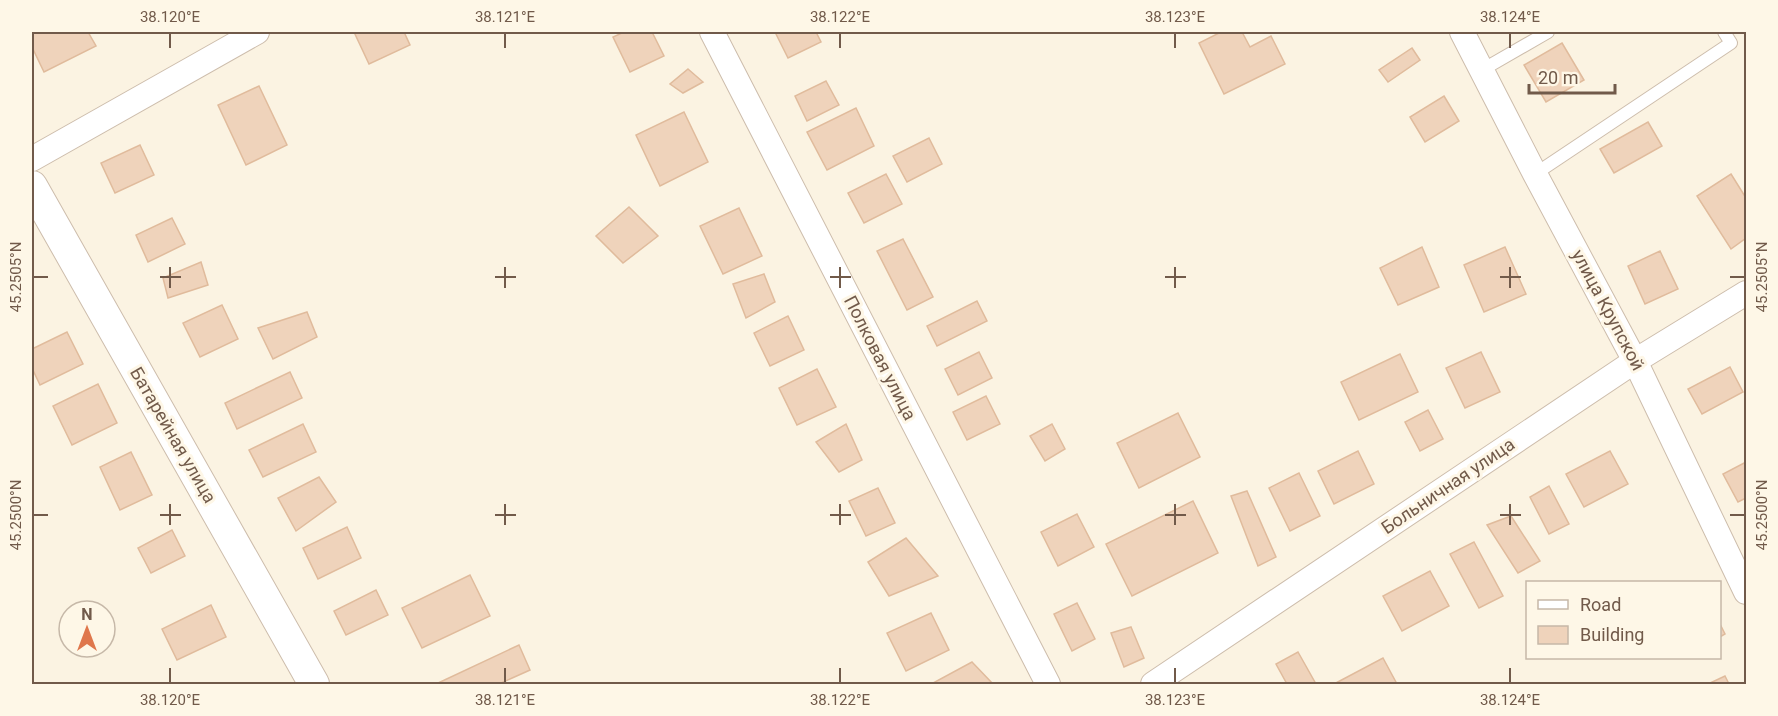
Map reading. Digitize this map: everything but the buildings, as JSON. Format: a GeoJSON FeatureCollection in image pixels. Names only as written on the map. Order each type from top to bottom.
{"type":"FeatureCollection","features":[{"type":"Feature","properties":{"kind":"street"},"geometry":{"type":"LineString","coordinates":[[32,159],[257,32]]}},
{"type":"Feature","properties":{"kind":"street","name":"Полковая улица"},"geometry":{"type":"LineString","coordinates":[[712,32],[1048,684]]}},
{"type":"Feature","properties":{"kind":"street","name":"улица Крупской"},"geometry":{"type":"LineString","coordinates":[[1462,32],[1635,361],[1746,592]]}},
{"type":"Feature","properties":{"kind":"street","name":"Батарейная улица"},"geometry":{"type":"LineString","coordinates":[[32,186],[314,684]]}},
{"type":"Feature","properties":{"kind":"street","name":"Больничная улица"},"geometry":{"type":"LineString","coordinates":[[1153,684],[1635,361],[1746,292]]}},
{"type":"Feature","properties":{"kind":"lane"},"geometry":{"type":"LineString","coordinates":[[1482,70],[1548,32]]}},
{"type":"Feature","properties":{"kind":"lane"},"geometry":{"type":"LineString","coordinates":[[1535,174],[1731,43],[1724,32]]}}]}
